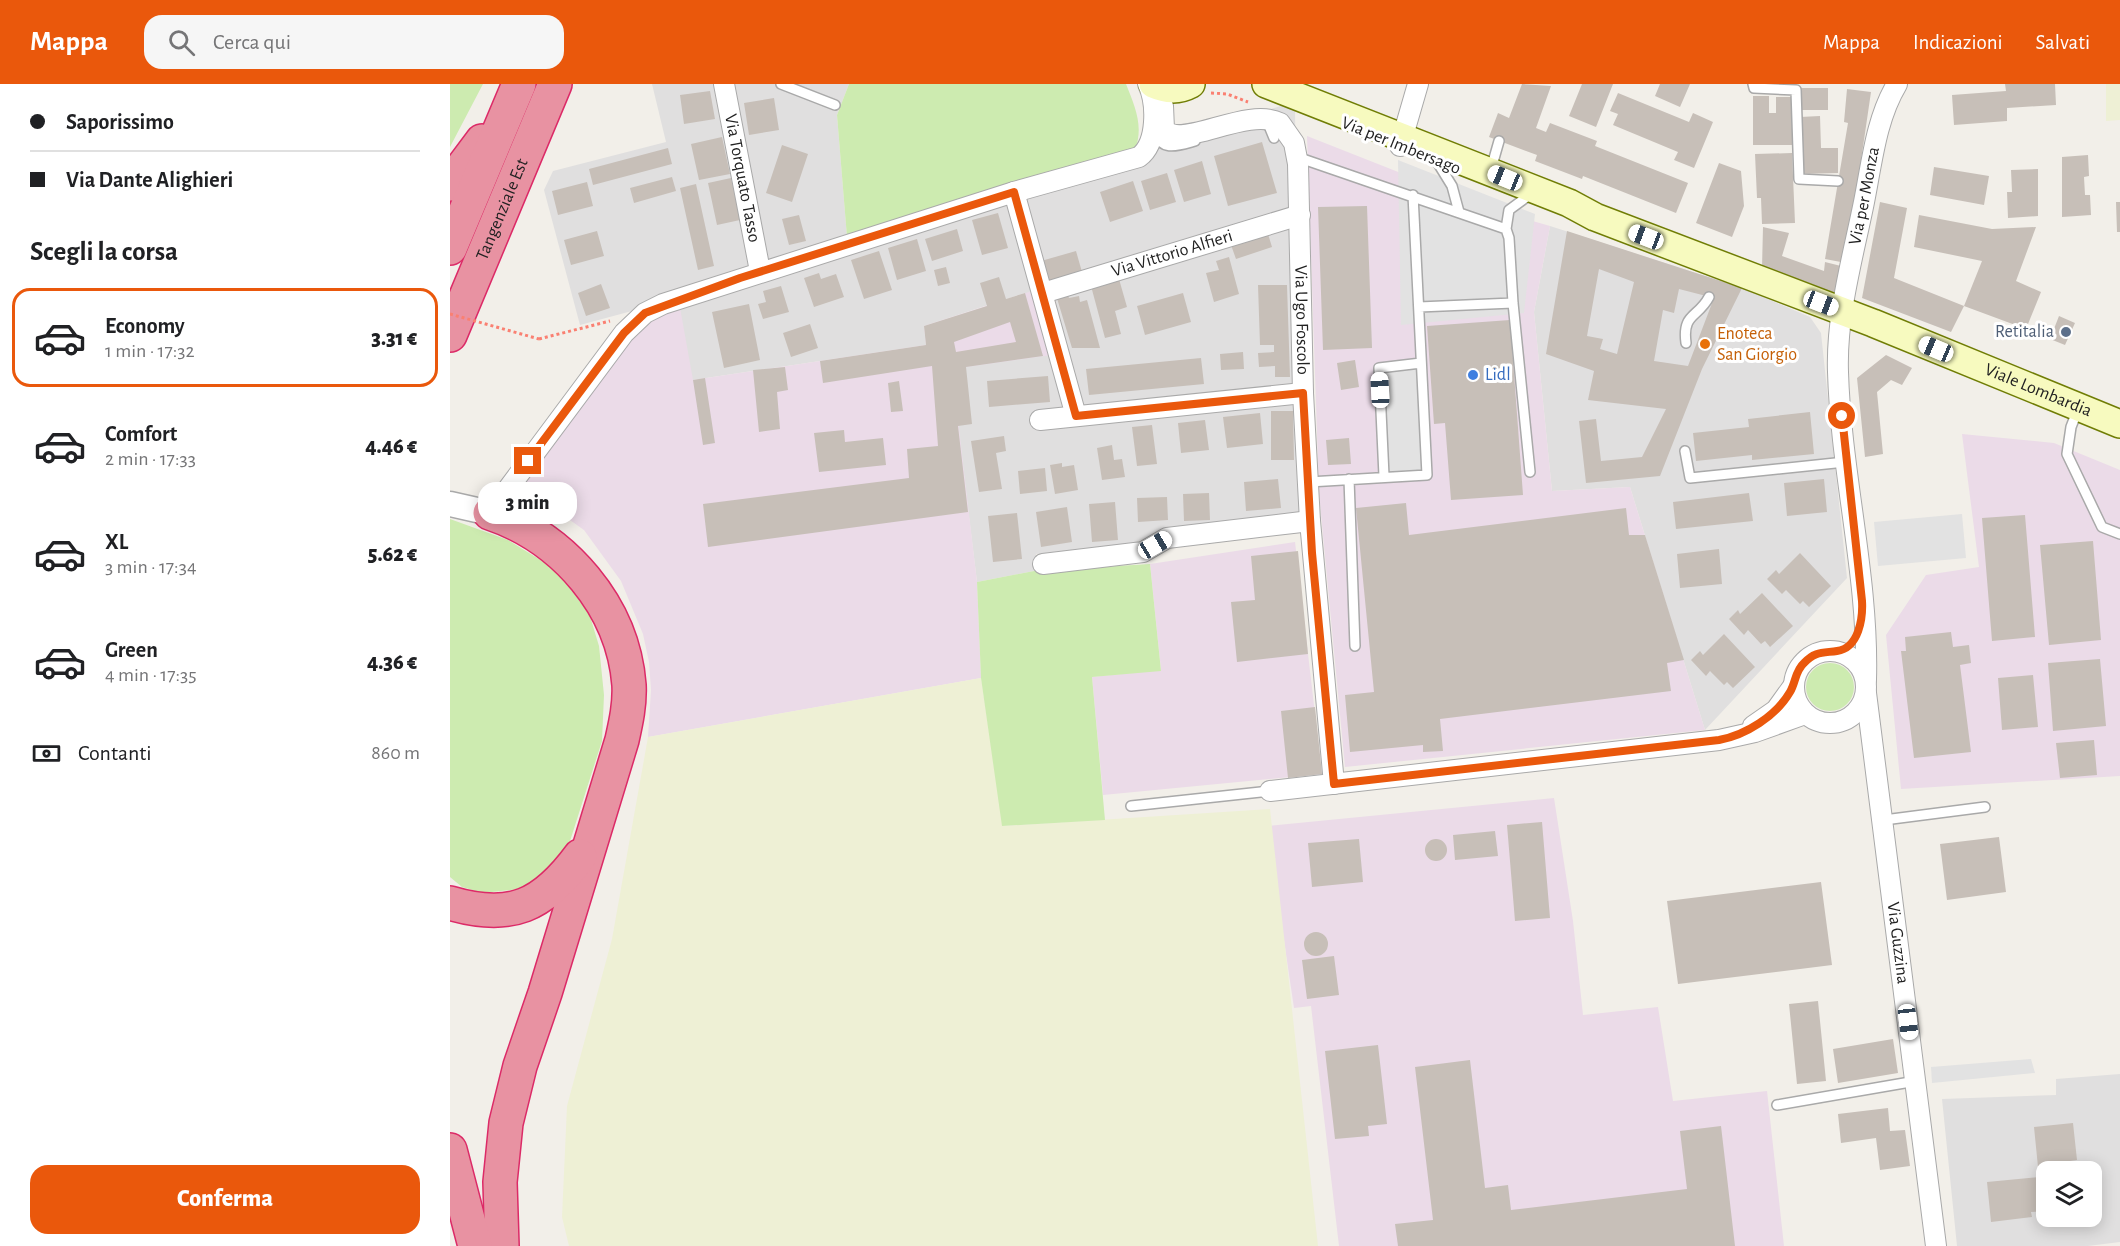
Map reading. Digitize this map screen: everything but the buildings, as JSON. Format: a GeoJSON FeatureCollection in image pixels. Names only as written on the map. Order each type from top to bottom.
{"type":"FeatureCollection","features":[{"type":"Feature","properties":{"kind":"highway","name":"Tangenziale Est"},"geometry":{"type":"LineString","coordinates":[[450,335],[555,84]]}},
{"type":"Feature","properties":{"kind":"highway","name":"Tangenziale Est"},"geometry":{"type":"LineString","coordinates":[[450,248],[516,92]]}},
{"type":"Feature","properties":{"kind":"highway"},"geometry":{"type":"LineString","coordinates":[[450,184],[516,92]]}},
{"type":"Feature","properties":{"kind":"highway"},"geometry":{"type":"LineString","coordinates":[[468,508],[537,536],[581,572],[604,606],[619,641],[628,684],[629,702],[622,740],[545,993],[520,1066],[506,1123],[500,1182],[501,1246]]}},
{"type":"Feature","properties":{"kind":"highway"},"geometry":{"type":"LineString","coordinates":[[450,903],[478,912],[506,910],[542,898],[561,882],[590,843]]}},
{"type":"Feature","properties":{"kind":"highway"},"geometry":{"type":"LineString","coordinates":[[450,1150],[476,1246]]}},
{"type":"Feature","properties":{"kind":"main road","name":"Via per Imbersago"},"geometry":{"type":"LineString","coordinates":[[1262,110],[1377,127],[1436,160],[1569,203],[1595,217],[1717,268],[1842,311],[1957,358]]}},
{"type":"Feature","properties":{"kind":"main road","name":"Via per Imbersago"},"geometry":{"type":"LineString","coordinates":[[1262,110],[1401,141],[1489,176],[1528,196],[1568,212],[1595,217]]}},
{"type":"Feature","properties":{"kind":"main road","name":"Viale Lombardia"},"geometry":{"type":"LineString","coordinates":[[1957,358],[2120,424]]}},
{"type":"Feature","properties":{"kind":"street","name":"Via Torquato Tasso"},"geometry":{"type":"LineString","coordinates":[[724,84],[760,272]]}},
{"type":"Feature","properties":{"kind":"street"},"geometry":{"type":"LineString","coordinates":[[468,508],[624,333],[645,313],[663,304],[760,272],[1014,192],[1139,157],[1148,148],[1152,130],[1154,102],[1148,84]]}},
{"type":"Feature","properties":{"kind":"street","name":"Via per Monza"},"geometry":{"type":"LineString","coordinates":[[1842,311],[1863,182],[1881,118],[1897,84]]}},
{"type":"Feature","properties":{"kind":"street"},"geometry":{"type":"LineString","coordinates":[[1182,88],[1171,94],[1163,107],[1164,129],[1173,136],[1188,135],[1244,118],[1262,110]]}},
{"type":"Feature","properties":{"kind":"street"},"geometry":{"type":"LineString","coordinates":[[1377,127],[1397,114],[1415,91]]}},
{"type":"Feature","properties":{"kind":"street"},"geometry":{"type":"LineString","coordinates":[[1401,141],[1415,91]]}},
{"type":"Feature","properties":{"kind":"street","name":"Via Ugo Foscolo"},"geometry":{"type":"LineString","coordinates":[[1262,110],[1286,128],[1294,143],[1297,157],[1303,393],[1310,521],[1334,784]]}},
{"type":"Feature","properties":{"kind":"street"},"geometry":{"type":"LineString","coordinates":[[1014,192],[1076,416]]}},
{"type":"Feature","properties":{"kind":"street","name":"Via Vittorio Alfieri"},"geometry":{"type":"LineString","coordinates":[[1043,293],[1300,215]]}},
{"type":"Feature","properties":{"kind":"street","name":"Via Guzzina"},"geometry":{"type":"LineString","coordinates":[[1842,311],[1838,371],[1845,462],[1863,608],[1866,687],[1936,1246]]}},
{"type":"Feature","properties":{"kind":"street"},"geometry":{"type":"LineString","coordinates":[[1040,420],[1303,393]]}},
{"type":"Feature","properties":{"kind":"street"},"geometry":{"type":"LineString","coordinates":[[1043,564],[1143,552],[1167,538],[1310,521]]}},
{"type":"Feature","properties":{"kind":"street","name":"Via Guzzina"},"geometry":{"type":"LineString","coordinates":[[1837,651],[1846,648],[1854,640],[1863,608]]}},
{"type":"Feature","properties":{"kind":"street"},"geometry":{"type":"LineString","coordinates":[[1736,737],[1776,710],[1794,685],[1800,666],[1811,656],[1823,651],[1837,651],[1851,658],[1860,667],[1866,687],[1861,707],[1852,717],[1831,724],[1822,723],[1805,714],[1797,704],[1794,685]]}},
{"type":"Feature","properties":{"kind":"street"},"geometry":{"type":"LineString","coordinates":[[1270,791],[1736,737],[1805,714]]}},
{"type":"Feature","properties":{"kind":"street","name":"Via Guzzina"},"geometry":{"type":"LineString","coordinates":[[1852,717],[1874,747]]}},
{"type":"Feature","properties":{"kind":"lane"},"geometry":{"type":"LineString","coordinates":[[781,84],[835,105]]}},
{"type":"Feature","properties":{"kind":"lane"},"geometry":{"type":"LineString","coordinates":[[1753,84],[1754,88],[1796,90],[1799,178],[1838,181]]}},
{"type":"Feature","properties":{"kind":"lane"},"geometry":{"type":"LineString","coordinates":[[1152,130],[1158,142],[1176,147],[1249,126],[1264,126],[1262,110]]}},
{"type":"Feature","properties":{"kind":"lane"},"geometry":{"type":"LineString","coordinates":[[1489,176],[1499,141]]}},
{"type":"Feature","properties":{"kind":"lane"},"geometry":{"type":"LineString","coordinates":[[1297,157],[1413,195],[1506,229]]}},
{"type":"Feature","properties":{"kind":"lane"},"geometry":{"type":"LineString","coordinates":[[1436,160],[1452,186],[1459,212]]}},
{"type":"Feature","properties":{"kind":"lane"},"geometry":{"type":"LineString","coordinates":[[1309,482],[1384,476],[1427,476],[1413,195]]}},
{"type":"Feature","properties":{"kind":"lane"},"geometry":{"type":"LineString","coordinates":[[1528,196],[1509,210],[1506,229],[1509,238],[1513,303],[1530,472]]}},
{"type":"Feature","properties":{"kind":"lane"},"geometry":{"type":"LineString","coordinates":[[1686,343],[1684,330],[1688,318],[1703,308],[1709,297]]}},
{"type":"Feature","properties":{"kind":"lane"},"geometry":{"type":"LineString","coordinates":[[1419,307],[1513,303]]}},
{"type":"Feature","properties":{"kind":"lane"},"geometry":{"type":"LineString","coordinates":[[1384,476],[1379,368],[1421,363]]}},
{"type":"Feature","properties":{"kind":"lane"},"geometry":{"type":"LineString","coordinates":[[2079,407],[2067,454],[2102,527],[2120,534]]}},
{"type":"Feature","properties":{"kind":"lane"},"geometry":{"type":"LineString","coordinates":[[1685,451],[1689,478],[1845,462]]}},
{"type":"Feature","properties":{"kind":"lane"},"geometry":{"type":"LineString","coordinates":[[1349,479],[1355,646]]}},
{"type":"Feature","properties":{"kind":"lane"},"geometry":{"type":"LineString","coordinates":[[1131,806],[1270,791]]}},
{"type":"Feature","properties":{"kind":"lane"},"geometry":{"type":"LineString","coordinates":[[1884,820],[1985,807]]}},
{"type":"Feature","properties":{"kind":"lane"},"geometry":{"type":"LineString","coordinates":[[1777,1105],[1916,1081]]}},
{"type":"Feature","properties":{"kind":"path"},"geometry":{"type":"LineString","coordinates":[[1182,88],[1227,94],[1262,110]]}},
{"type":"Feature","properties":{"kind":"path"},"geometry":{"type":"LineString","coordinates":[[450,314],[539,339],[645,313]]}},
{"type":"Feature","properties":{"kind":"shaded area"},"geometry":{"type":"Polygon","coordinates":[[[652,84],[849,84],[837,115],[847,237],[1284,105],[1295,111],[1301,520],[1166,531],[1133,543],[1036,554],[1034,571],[977,582],[951,369],[1025,293],[924,326],[926,345],[693,380],[643,308],[580,325],[544,190],[553,171],[666,142],[652,84]]]}},
{"type":"Feature","properties":{"kind":"shaded area"},"geometry":{"type":"Polygon","coordinates":[[[1307,136],[1492,209],[1550,226],[1534,312],[1552,491],[1630,487],[1705,730],[1345,767],[1319,493],[1307,136]]]}},
{"type":"Feature","properties":{"kind":"shaded area"},"geometry":{"type":"Polygon","coordinates":[[[1398,160],[1535,214],[1524,313],[1401,325],[1398,160]]]}},
{"type":"Feature","properties":{"kind":"shaded area"},"geometry":{"type":"Polygon","coordinates":[[[1550,226],[1742,288],[1810,317],[1821,333],[1847,578],[1705,730],[1630,487],[1552,491],[1534,312],[1550,226]]]}},
{"type":"Feature","properties":{"kind":"shaded area"},"geometry":{"type":"Polygon","coordinates":[[[1035,290],[1052,355],[952,369],[977,582],[981,678],[648,737],[651,690],[649,662],[643,634],[621,581],[584,530],[560,513],[509,492],[627,335],[679,302],[693,380],[926,345],[924,326],[1035,290]]]}},
{"type":"Feature","properties":{"kind":"shaded area"},"geometry":{"type":"Polygon","coordinates":[[[1421,363],[1427,475],[1384,476],[1379,368],[1421,363]]]}},
{"type":"Feature","properties":{"kind":"shaded area"},"geometry":{"type":"Polygon","coordinates":[[[1962,434],[2054,443],[2120,470],[2120,776],[1901,789],[1886,635],[1926,575],[1979,567],[1962,434]]]}},
{"type":"Feature","properties":{"kind":"shaded area"},"geometry":{"type":"Polygon","coordinates":[[[1962,514],[1966,558],[1878,566],[1874,522],[1962,514]]]}},
{"type":"Feature","properties":{"kind":"shaded area"},"geometry":{"type":"Polygon","coordinates":[[[1295,542],[1322,774],[1103,795],[1092,677],[1161,670],[1150,564],[1295,542]]]}},
{"type":"Feature","properties":{"kind":"shaded area"},"geometry":{"type":"Polygon","coordinates":[[[1554,798],[1573,921],[1583,1015],[1658,1007],[1673,1101],[1767,1091],[1784,1246],[1339,1246],[1311,1006],[1294,1008],[1267,826],[1554,798]]]}},
{"type":"Feature","properties":{"kind":"shaded area"},"geometry":{"type":"Polygon","coordinates":[[[2031,1059],[2035,1073],[1932,1083],[1931,1067],[2031,1059]]]}},
{"type":"Feature","properties":{"kind":"shaded area"},"geometry":{"type":"Polygon","coordinates":[[[2120,1074],[2120,1242],[2088,1246],[1957,1246],[1942,1099],[2056,1095],[2056,1079],[2120,1074]]]}},
{"type":"Feature","properties":{"kind":"green space"},"geometry":{"type":"Polygon","coordinates":[[[450,84],[483,84],[450,147],[450,84]]]}},
{"type":"Feature","properties":{"kind":"green space"},"geometry":{"type":"Polygon","coordinates":[[[849,84],[1126,84],[1137,117],[1138,141],[1135,150],[847,237],[837,115],[849,84]]]}},
{"type":"Feature","properties":{"kind":"green space"},"geometry":{"type":"Polygon","coordinates":[[[2106,84],[2120,84],[2120,120],[2106,121],[2106,84]]]}},
{"type":"Feature","properties":{"kind":"green space"},"geometry":{"type":"Polygon","coordinates":[[[450,519],[508,540],[555,569],[589,613],[599,646],[604,695],[602,741],[563,863],[528,888],[483,893],[462,887],[450,877],[450,519]]]}},
{"type":"Feature","properties":{"kind":"green space"},"geometry":{"type":"Polygon","coordinates":[[[1150,564],[1161,671],[1092,677],[1105,820],[1002,826],[981,678],[977,582],[1034,571],[1150,564]]]}},
{"type":"Feature","properties":{"kind":"green space"},"geometry":{"type":"Polygon","coordinates":[[[1830,663],[1847,670],[1854,687],[1847,704],[1830,711],[1813,704],[1806,687],[1813,670],[1830,663]]]}},
{"type":"Feature","properties":{"kind":"green space"},"geometry":{"type":"Polygon","coordinates":[[[981,678],[1003,826],[1270,809],[1318,1246],[569,1246],[562,1217],[567,1106],[612,939],[648,737],[981,678]]]}},
{"type":"Feature","properties":{"kind":"place","name":"Retitalia"},"geometry":{"type":"Point","coordinates":[2066,332]}},
{"type":"Feature","properties":{"kind":"place","name":"Enoteca San Giorgio"},"geometry":{"type":"Point","coordinates":[1705,344]}},
{"type":"Feature","properties":{"kind":"place","name":"Lidl"},"geometry":{"type":"Point","coordinates":[1473,375]}},
{"type":"Feature","properties":{"kind":"route"},"geometry":{"type":"LineString","coordinates":[[528,461],[624,333],[645,313],[663,304],[740,278],[1014,192],[1076,416],[1303,393],[1312,553],[1334,784],[1719,740],[1736,737],[1773,712],[1788,696],[1797,672],[1805,661],[1823,651],[1837,651],[1846,648],[1858,632],[1863,608],[1845,462],[1842,416]]}}]}
